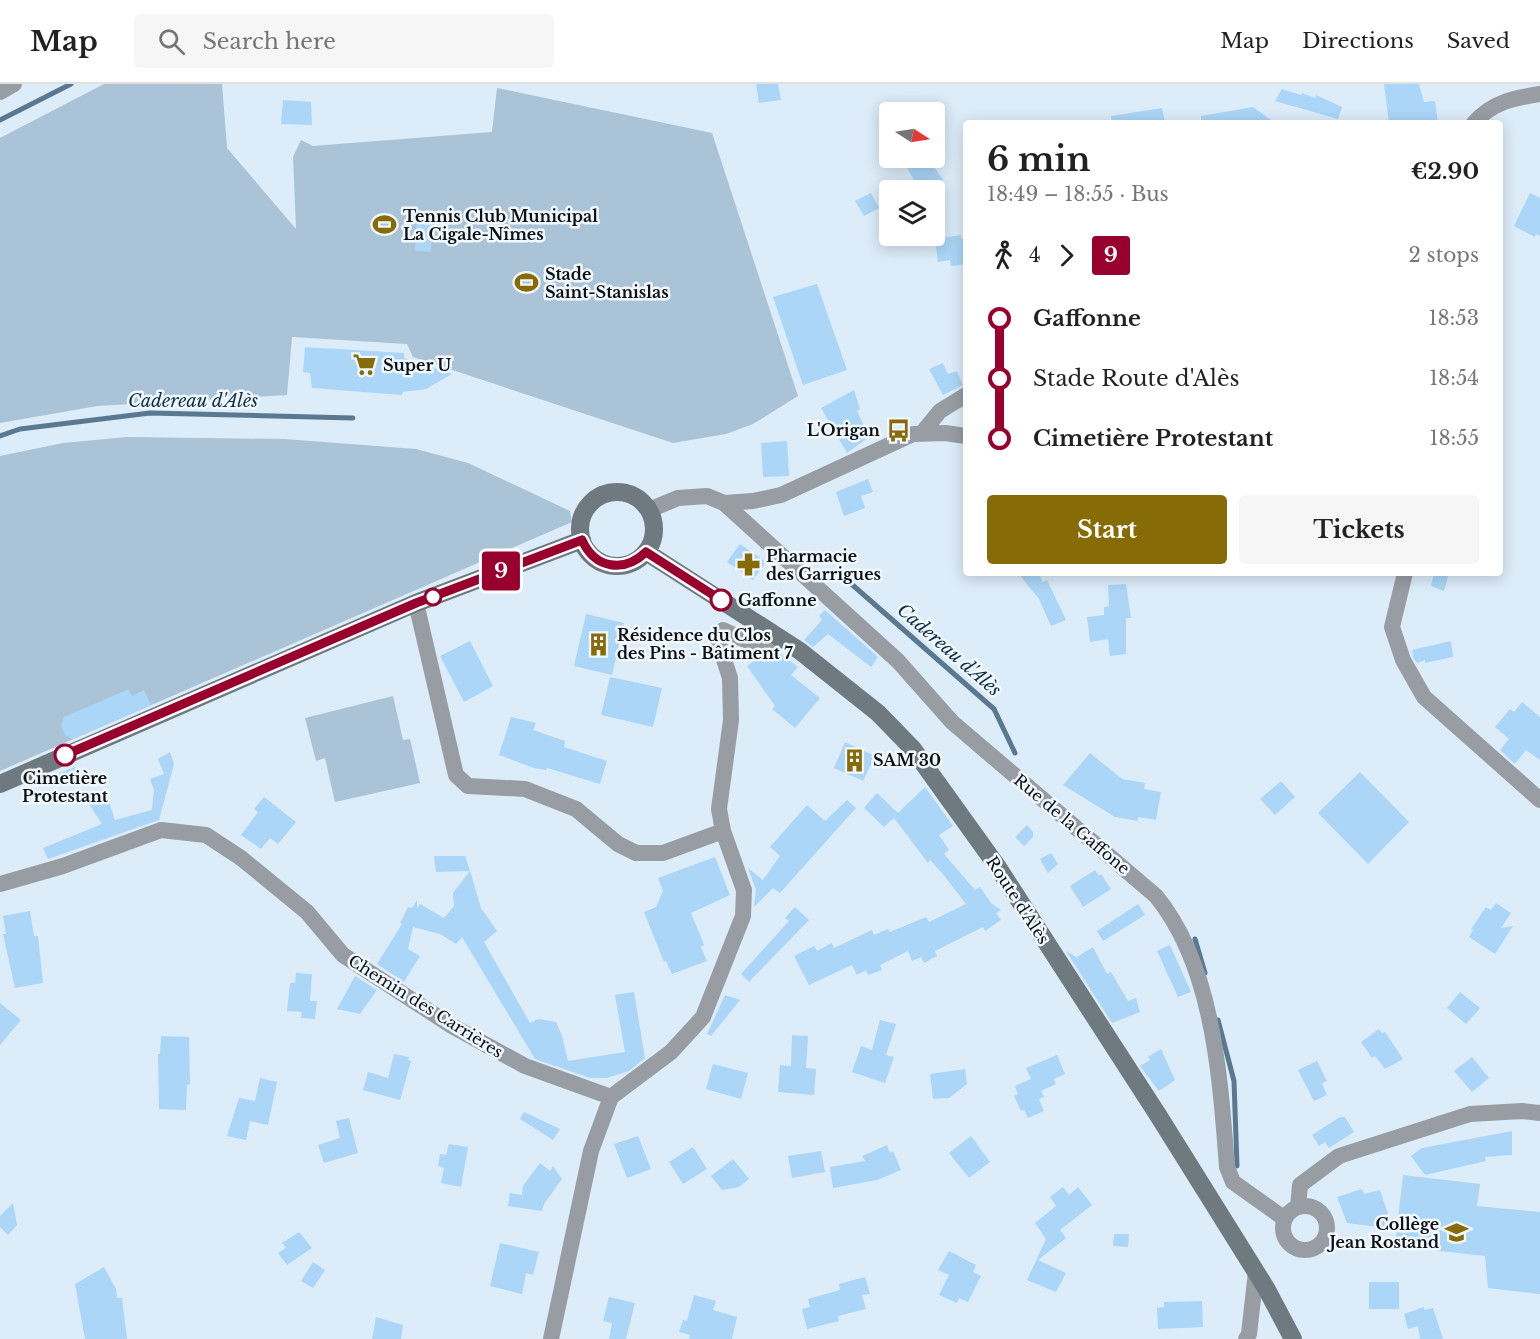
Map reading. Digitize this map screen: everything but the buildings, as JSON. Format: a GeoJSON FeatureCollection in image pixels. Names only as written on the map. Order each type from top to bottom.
{"type":"FeatureCollection","features":[{"type":"Feature","properties":{"kind":"main road"},"geometry":{"type":"LineString","coordinates":[[626,493],[635,497],[649,510],[654,532],[646,552],[627,565],[616,566],[594,559],[582,540],[580,529],[586,509],[603,495],[626,493]]}},
{"type":"Feature","properties":{"kind":"main road"},"geometry":{"type":"LineString","coordinates":[[0,784],[416,603],[582,540]]}},
{"type":"Feature","properties":{"kind":"main road","name":"Route d'Alès"},"geometry":{"type":"LineString","coordinates":[[646,552],[780,641],[800,651],[840,680],[878,713],[928,768],[1003,876],[1158,1115],[1256,1272],[1293,1339]]}},
{"type":"Feature","properties":{"kind":"street"},"geometry":{"type":"LineString","coordinates":[[0,92],[15,84]]}},
{"type":"Feature","properties":{"kind":"street"},"geometry":{"type":"LineString","coordinates":[[1477,120],[1485,110],[1513,98],[1540,94]]}},
{"type":"Feature","properties":{"kind":"street"},"geometry":{"type":"LineString","coordinates":[[922,434],[940,411],[963,397]]}},
{"type":"Feature","properties":{"kind":"street"},"geometry":{"type":"LineString","coordinates":[[649,510],[678,498],[707,496],[723,503],[782,495],[880,447],[922,434],[963,436]]}},
{"type":"Feature","properties":{"kind":"street","name":"Rue de la Gaffone"},"geometry":{"type":"LineString","coordinates":[[723,503],[898,661],[952,722],[1156,896],[1170,913],[1184,938],[1200,982],[1211,1036],[1227,1167],[1233,1182],[1285,1219]]}},
{"type":"Feature","properties":{"kind":"street"},"geometry":{"type":"LineString","coordinates":[[1404,576],[1392,627],[1403,660],[1424,697],[1540,800]]}},
{"type":"Feature","properties":{"kind":"street"},"geometry":{"type":"LineString","coordinates":[[416,603],[456,775],[468,786],[525,789],[576,809],[618,844],[636,853],[663,853],[723,831]]}},
{"type":"Feature","properties":{"kind":"street"},"geometry":{"type":"LineString","coordinates":[[551,1339],[591,1150],[611,1097],[671,1052],[703,1017],[743,916],[744,890],[723,831],[719,809],[731,720],[730,678],[718,641],[723,630],[756,645],[780,641]]}},
{"type":"Feature","properties":{"kind":"street","name":"Chemin des Carrières"},"geometry":{"type":"LineString","coordinates":[[0,884],[63,866],[160,830],[206,835],[242,858],[307,912],[343,955],[452,1026],[525,1066],[611,1097]]}},
{"type":"Feature","properties":{"kind":"street"},"geometry":{"type":"LineString","coordinates":[[1298,1207],[1311,1207],[1323,1214],[1327,1233],[1320,1245],[1308,1251],[1295,1249],[1283,1232],[1285,1219],[1298,1207],[1300,1185],[1339,1156],[1470,1114],[1522,1111],[1540,1113]]}},
{"type":"Feature","properties":{"kind":"street"},"geometry":{"type":"LineString","coordinates":[[1246,1339],[1249,1334],[1255,1298],[1256,1272]]}},
{"type":"Feature","properties":{"kind":"shaded area"},"geometry":{"type":"Polygon","coordinates":[[[104,84],[222,84],[227,148],[296,229],[293,157],[301,140],[313,146],[492,132],[497,88],[712,133],[798,396],[753,424],[726,434],[673,443],[413,357],[407,344],[292,337],[287,395],[97,406],[0,423],[0,138],[104,84]]]}},
{"type":"Feature","properties":{"kind":"shaded area","name":"Cimetière Protestant"},"geometry":{"type":"Polygon","coordinates":[[[127,437],[284,439],[416,449],[468,463],[570,511],[572,522],[0,771],[0,456],[63,443],[127,437]]]}},
{"type":"Feature","properties":{"kind":"shaded area"},"geometry":{"type":"Polygon","coordinates":[[[393,696],[403,740],[410,739],[420,783],[335,802],[325,758],[316,761],[305,718],[393,696]]]}},
{"type":"Feature","properties":{"kind":"waterway"},"geometry":{"type":"LineString","coordinates":[[0,120],[71,84]]}},
{"type":"Feature","properties":{"kind":"waterway","name":"Cadereau d'Alès"},"geometry":{"type":"LineString","coordinates":[[0,436],[20,429],[150,413],[353,418]]}},
{"type":"Feature","properties":{"kind":"waterway","name":"Cadereau d'Alès"},"geometry":{"type":"LineString","coordinates":[[848,581],[994,709],[1015,753]]}},
{"type":"Feature","properties":{"kind":"waterway","name":"Cadereau d'Alès"},"geometry":{"type":"LineString","coordinates":[[1195,939],[1205,973]]}},
{"type":"Feature","properties":{"kind":"waterway","name":"Cadereau d'Alès"},"geometry":{"type":"LineString","coordinates":[[1218,1020],[1234,1081],[1237,1166]]}},
{"type":"Feature","properties":{"kind":"bus line","name":"9"},"geometry":{"type":"LineString","coordinates":[[65,755],[416,603],[582,540],[586,550],[594,559],[604,564],[627,565],[638,560],[646,552],[721,600]]}},
{"type":"Feature","properties":{"kind":"place","name":"Tennis Club Municipal La Cigale-Nîmes"},"geometry":{"type":"Point","coordinates":[385,225]}},
{"type":"Feature","properties":{"kind":"place","name":"Stade Saint-Stanislas"},"geometry":{"type":"Point","coordinates":[527,283]}},
{"type":"Feature","properties":{"kind":"place","name":"Super U"},"geometry":{"type":"Point","coordinates":[365,365]}},
{"type":"Feature","properties":{"kind":"place","name":"L'Origan"},"geometry":{"type":"Point","coordinates":[898,430]}},
{"type":"Feature","properties":{"kind":"place","name":"Pharmacie des Garrigues"},"geometry":{"type":"Point","coordinates":[748,565]}},
{"type":"Feature","properties":{"kind":"place","name":"Gaffonne"},"geometry":{"type":"Point","coordinates":[721,600]}},
{"type":"Feature","properties":{"kind":"place","name":"Résidence du Clos des Pins - Bâtiment 7"},"geometry":{"type":"Point","coordinates":[599,644]}},
{"type":"Feature","properties":{"kind":"place","name":"Cimetière Protestant"},"geometry":{"type":"Point","coordinates":[65,755]}},
{"type":"Feature","properties":{"kind":"place","name":"SAM 30"},"geometry":{"type":"Point","coordinates":[855,760]}},
{"type":"Feature","properties":{"kind":"place","name":"Collège Jean Rostand"},"geometry":{"type":"Point","coordinates":[1457,1233]}}]}
